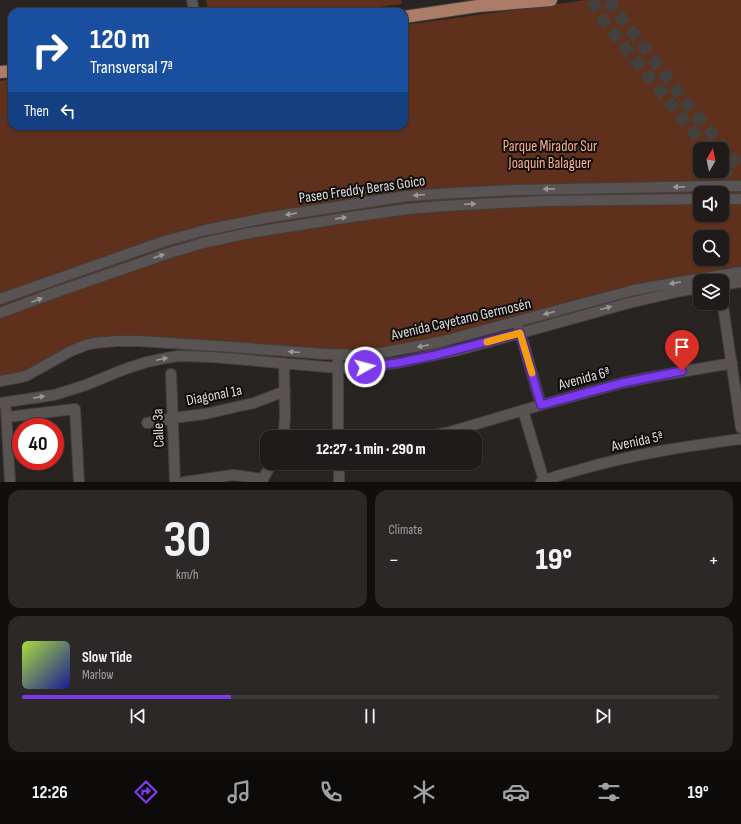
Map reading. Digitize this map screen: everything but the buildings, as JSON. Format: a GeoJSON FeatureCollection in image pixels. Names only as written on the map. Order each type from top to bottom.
{"type":"FeatureCollection","features":[{"type":"Feature","properties":{"kind":"main road"},"geometry":{"type":"LineString","coordinates":[[408,16],[512,0]]}},
{"type":"Feature","properties":{"kind":"main road"},"geometry":{"type":"LineString","coordinates":[[478,6],[551,0]]}},
{"type":"Feature","properties":{"kind":"street","name":"Paseo Freddy Beras Goico"},"geometry":{"type":"LineString","coordinates":[[0,299],[165,241],[206,230],[273,216],[407,196],[454,192],[741,186]]}},
{"type":"Feature","properties":{"kind":"street","name":"Paseo Freddy Beras Goico"},"geometry":{"type":"LineString","coordinates":[[0,313],[169,253],[203,243],[261,230],[408,209],[443,206],[541,201],[693,199]]}},
{"type":"Feature","properties":{"kind":"street","name":"Avenida Cayetano Germosén"},"geometry":{"type":"LineString","coordinates":[[729,277],[741,272]]}},
{"type":"Feature","properties":{"kind":"street","name":"Avenida Cayetano Germosén"},"geometry":{"type":"LineString","coordinates":[[729,281],[741,282]]}},
{"type":"Feature","properties":{"kind":"street","name":"Avenida Cayetano Germosén"},"geometry":{"type":"LineString","coordinates":[[0,381],[26,376],[71,351],[86,345],[117,340],[138,340],[324,354],[356,355],[381,353],[440,342],[634,290],[693,283]]}},
{"type":"Feature","properties":{"kind":"street","name":"Avenida Cayetano Germosén"},"geometry":{"type":"LineString","coordinates":[[2,402],[46,396],[67,391],[147,362],[179,356],[212,357],[338,368],[365,367],[397,363],[452,352],[617,306],[693,289]]}},
{"type":"Feature","properties":{"kind":"street"},"geometry":{"type":"LineString","coordinates":[[724,310],[741,428]]}},
{"type":"Feature","properties":{"kind":"street"},"geometry":{"type":"LineString","coordinates":[[517,322],[541,405]]}},
{"type":"Feature","properties":{"kind":"street"},"geometry":{"type":"LineString","coordinates":[[338,354],[338,430]]}},
{"type":"Feature","properties":{"kind":"street"},"geometry":{"type":"LineString","coordinates":[[283,430],[285,418],[284,363]]}},
{"type":"Feature","properties":{"kind":"street","name":"Avenida 6ª"},"geometry":{"type":"LineString","coordinates":[[456,430],[541,405],[630,382],[732,363]]}},
{"type":"Feature","properties":{"kind":"street","name":"Calle 3a"},"geometry":{"type":"LineString","coordinates":[[171,374],[175,482]]}},
{"type":"Feature","properties":{"kind":"street","name":"Diagonal 1a"},"geometry":{"type":"LineString","coordinates":[[148,423],[205,414],[240,406],[285,391]]}},
{"type":"Feature","properties":{"kind":"street"},"geometry":{"type":"LineString","coordinates":[[2,402],[7,417],[10,482]]}},
{"type":"Feature","properties":{"kind":"street"},"geometry":{"type":"LineString","coordinates":[[7,417],[76,409],[79,482]]}},
{"type":"Feature","properties":{"kind":"street"},"geometry":{"type":"LineString","coordinates":[[523,410],[543,481]]}},
{"type":"Feature","properties":{"kind":"street","name":"Avenida 5ª"},"geometry":{"type":"LineString","coordinates":[[543,481],[593,466],[627,458],[693,445],[741,439]]}},
{"type":"Feature","properties":{"kind":"street"},"geometry":{"type":"LineString","coordinates":[[184,482],[233,475],[263,480],[268,470]]}},
{"type":"Feature","properties":{"kind":"street"},"geometry":{"type":"LineString","coordinates":[[339,470],[339,482]]}},
{"type":"Feature","properties":{"kind":"green space"},"geometry":{"type":"Polygon","coordinates":[[[206,0],[401,0],[402,4],[370,8],[207,8],[206,0]]]}},
{"type":"Feature","properties":{"kind":"green space","name":"Parque Mirador Sur Joaquín Balaguer"},"geometry":{"type":"Polygon","coordinates":[[[586,0],[741,0],[741,268],[716,274],[693,274],[693,279],[452,336],[361,352],[118,339],[22,373],[0,378],[0,81],[8,80],[8,130],[408,130],[408,24],[586,0]]]}},
{"type":"Feature","properties":{"kind":"tunnel"},"geometry":{"type":"LineString","coordinates":[[592,0],[603,20],[701,142]]}},
{"type":"Feature","properties":{"kind":"tunnel"},"geometry":{"type":"LineString","coordinates":[[608,0],[685,101],[741,169]]}},
{"type":"Feature","properties":{"kind":"tunnel"},"geometry":{"type":"LineString","coordinates":[[729,177],[741,192]]}},
{"type":"Feature","properties":{"kind":"slow traffic"},"geometry":{"type":"LineString","coordinates":[[487,342],[520,333],[532,373]]}},
{"type":"Feature","properties":{"kind":"route"},"geometry":{"type":"LineString","coordinates":[[365,367],[397,363],[459,350],[520,333],[541,405],[622,383],[682,371]]}}]}
